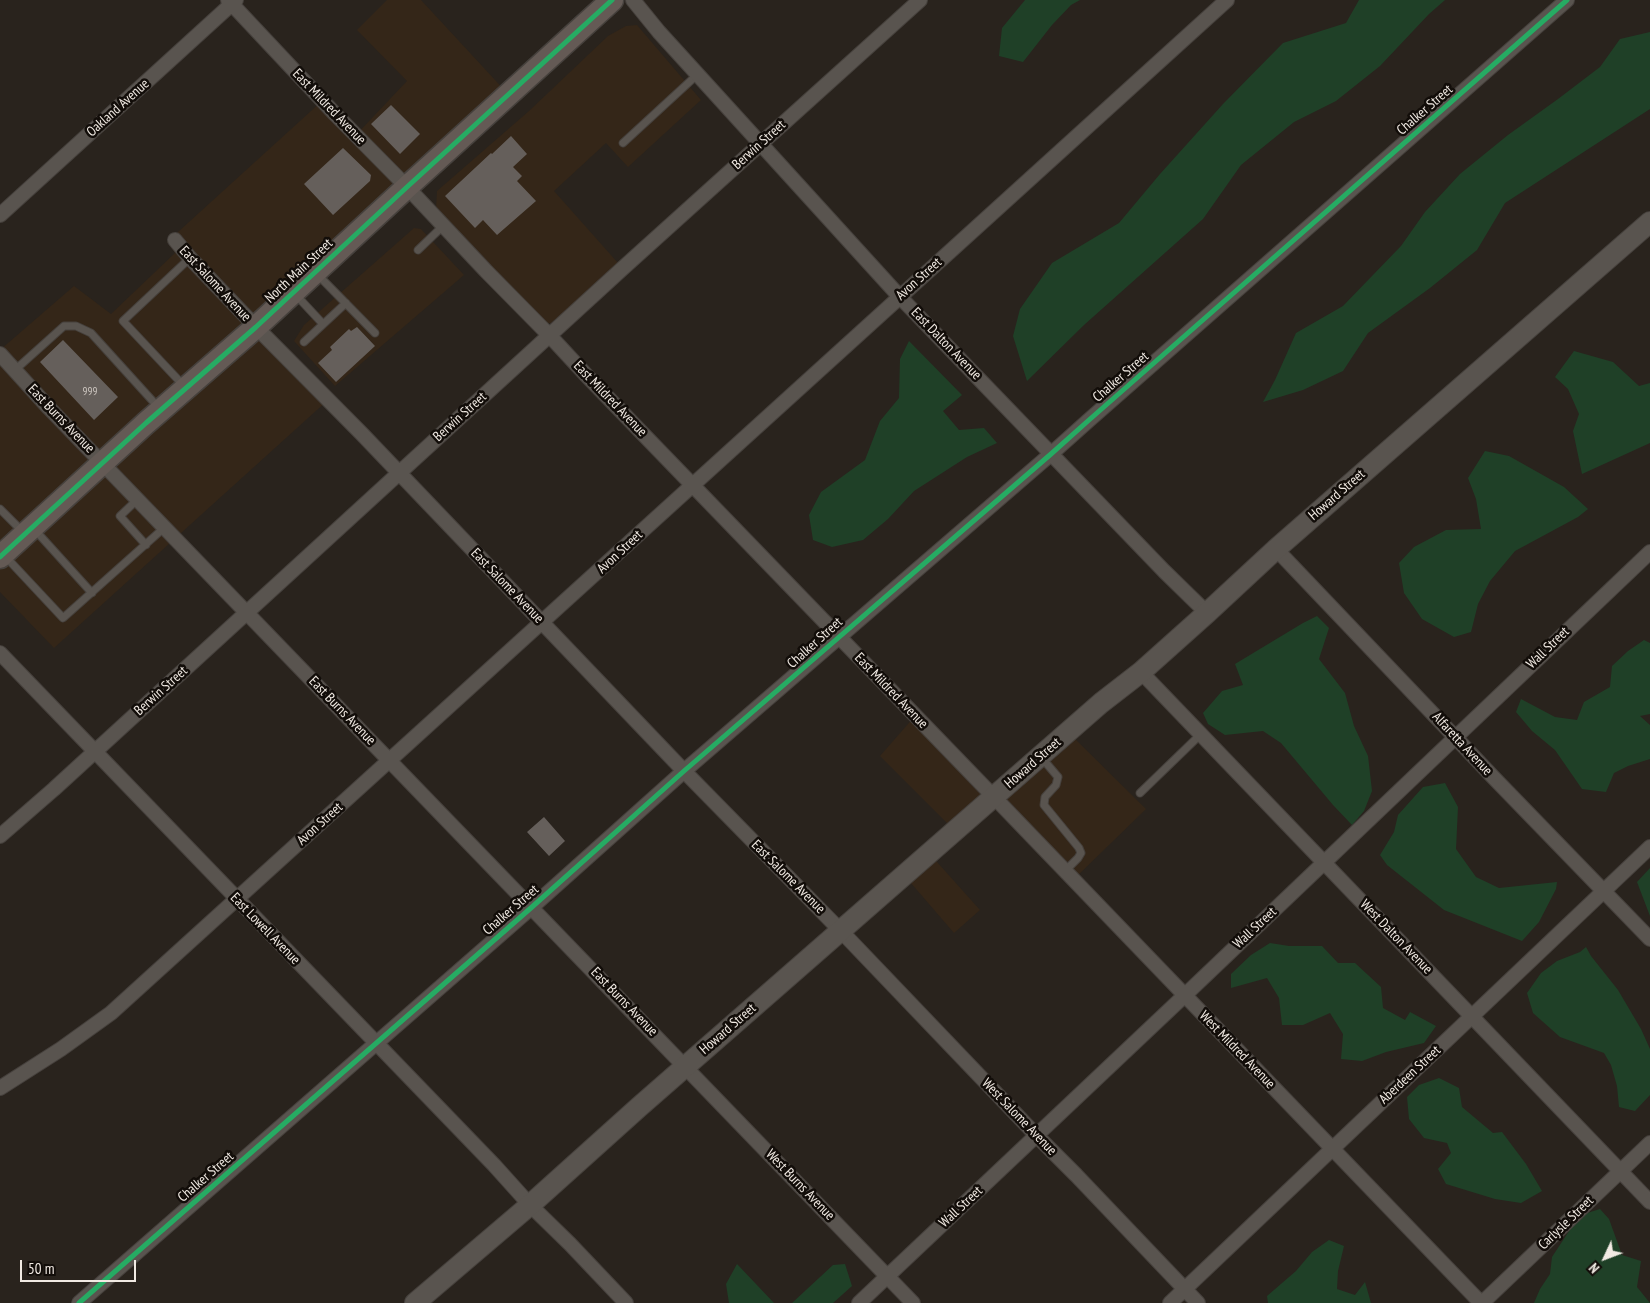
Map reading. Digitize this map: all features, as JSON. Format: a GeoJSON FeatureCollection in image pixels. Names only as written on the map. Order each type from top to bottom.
{"type":"FeatureCollection","features":[{"type":"Feature","properties":{"kind":"main road","name":"North Main Street"},"geometry":{"type":"LineString","coordinates":[[2,556],[186,388],[256,327],[612,0]]}},
{"type":"Feature","properties":{"kind":"main road","name":"Howard Street"},"geometry":{"type":"LineString","coordinates":[[416,1303],[1040,756],[1101,703],[1141,672],[1276,549],[1650,222]]}},
{"type":"Feature","properties":{"kind":"street","name":"East Dalton Avenue"},"geometry":{"type":"LineString","coordinates":[[633,0],[900,297],[1164,571],[1207,613]]}},
{"type":"Feature","properties":{"kind":"street","name":"Berwin Street"},"geometry":{"type":"LineString","coordinates":[[0,836],[920,0]]}},
{"type":"Feature","properties":{"kind":"street","name":"Avon Street"},"geometry":{"type":"LineString","coordinates":[[0,1088],[61,1049],[111,1013],[543,623],[693,484],[1227,0]]}},
{"type":"Feature","properties":{"kind":"street","name":"Chalker Street"},"geometry":{"type":"LineString","coordinates":[[79,1303],[532,907],[684,770],[1051,454],[1567,0]]}},
{"type":"Feature","properties":{"kind":"street","name":"East Mildred Avenue"},"geometry":{"type":"LineString","coordinates":[[232,1],[335,114],[994,797]]}},
{"type":"Feature","properties":{"kind":"street","name":"Oakland Avenue"},"geometry":{"type":"LineString","coordinates":[[0,215],[232,1]]}},
{"type":"Feature","properties":{"kind":"street","name":"East Salome Avenue"},"geometry":{"type":"LineString","coordinates":[[175,240],[256,327],[362,434],[841,931]]}},
{"type":"Feature","properties":{"kind":"street","name":"East Burns Avenue"},"geometry":{"type":"LineString","coordinates":[[0,354],[389,761],[686,1067]]}},
{"type":"Feature","properties":{"kind":"street","name":"Alfaretta Avenue"},"geometry":{"type":"LineString","coordinates":[[1276,549],[1650,939]]}},
{"type":"Feature","properties":{"kind":"street","name":"Wall Street"},"geometry":{"type":"LineString","coordinates":[[859,1303],[1650,552]]}},
{"type":"Feature","properties":{"kind":"street","name":"East Lowell Avenue"},"geometry":{"type":"LineString","coordinates":[[0,653],[626,1303]]}},
{"type":"Feature","properties":{"kind":"street","name":"West Dalton Avenue"},"geometry":{"type":"LineString","coordinates":[[1141,672],[1473,1016],[1619,1172],[1650,1202]]}},
{"type":"Feature","properties":{"kind":"street","name":"West Mildred Avenue"},"geometry":{"type":"LineString","coordinates":[[994,797],[1481,1303]]}},
{"type":"Feature","properties":{"kind":"street","name":"Aberdeen Street"},"geometry":{"type":"LineString","coordinates":[[1170,1303],[1650,847]]}},
{"type":"Feature","properties":{"kind":"street","name":"West Salome Avenue"},"geometry":{"type":"LineString","coordinates":[[841,931],[1198,1303]]}},
{"type":"Feature","properties":{"kind":"street","name":"West Burns Avenue"},"geometry":{"type":"LineString","coordinates":[[686,1067],[913,1303]]}},
{"type":"Feature","properties":{"kind":"street","name":"Carlysle Street"},"geometry":{"type":"LineString","coordinates":[[1481,1303],[1650,1143]]}},
{"type":"Feature","properties":{"kind":"lane"},"geometry":{"type":"LineString","coordinates":[[623,143],[698,74]]}},
{"type":"Feature","properties":{"kind":"lane"},"geometry":{"type":"LineString","coordinates":[[418,250],[443,226]]}},
{"type":"Feature","properties":{"kind":"lane"},"geometry":{"type":"LineString","coordinates":[[186,388],[123,321],[190,258]]}},
{"type":"Feature","properties":{"kind":"lane"},"geometry":{"type":"LineString","coordinates":[[315,272],[375,333]]}},
{"type":"Feature","properties":{"kind":"lane"},"geometry":{"type":"LineString","coordinates":[[293,292],[323,324]]}},
{"type":"Feature","properties":{"kind":"lane"},"geometry":{"type":"LineString","coordinates":[[304,342],[346,303]]}},
{"type":"Feature","properties":{"kind":"lane"},"geometry":{"type":"LineString","coordinates":[[15,370],[64,326],[76,326],[91,333],[161,411]]}},
{"type":"Feature","properties":{"kind":"lane"},"geometry":{"type":"LineString","coordinates":[[138,499],[120,516],[146,544]]}},
{"type":"Feature","properties":{"kind":"lane"},"geometry":{"type":"LineString","coordinates":[[0,508],[29,530],[92,592]]}},
{"type":"Feature","properties":{"kind":"lane"},"geometry":{"type":"LineString","coordinates":[[2,556],[63,618],[165,527]]}},
{"type":"Feature","properties":{"kind":"lane"},"geometry":{"type":"LineString","coordinates":[[1140,793],[1201,734]]}},
{"type":"Feature","properties":{"kind":"lane"},"geometry":{"type":"LineString","coordinates":[[1040,756],[1058,777],[1056,785],[1044,797],[1044,806],[1079,848],[1078,858],[1065,871]]}},
{"type":"Feature","properties":{"kind":"shaded area"},"geometry":{"type":"Polygon","coordinates":[[[387,0],[421,0],[508,94],[256,327],[328,400],[54,648],[0,592],[0,350],[74,286],[111,314],[175,253],[167,242],[322,101],[356,135],[407,81],[357,30],[387,0]]]}},
{"type":"Feature","properties":{"kind":"shaded area"},"geometry":{"type":"Polygon","coordinates":[[[637,25],[701,100],[628,167],[606,143],[554,191],[618,263],[562,314],[551,323],[545,323],[436,210],[437,191],[529,111],[608,36],[626,26],[637,25]]]}},
{"type":"Feature","properties":{"kind":"shaded area"},"geometry":{"type":"Polygon","coordinates":[[[414,228],[421,229],[464,275],[335,386],[294,341],[304,325],[414,228]]]}},
{"type":"Feature","properties":{"kind":"shaded area"},"geometry":{"type":"Polygon","coordinates":[[[915,716],[994,796],[1068,732],[1146,809],[1073,880],[994,797],[955,831],[880,756],[915,716]]]}},
{"type":"Feature","properties":{"kind":"shaded area"},"geometry":{"type":"Polygon","coordinates":[[[929,853],[980,910],[954,933],[904,875],[929,853]]]}},
{"type":"Feature","properties":{"kind":"green space"},"geometry":{"type":"Polygon","coordinates":[[[1025,0],[1080,0],[1071,5],[1052,25],[1023,62],[999,56],[1002,28],[1025,0]]]}},
{"type":"Feature","properties":{"kind":"green space"},"geometry":{"type":"Polygon","coordinates":[[[1359,0],[1445,0],[1429,14],[1380,66],[1336,101],[1294,122],[1241,165],[1203,219],[1084,325],[1027,381],[1013,336],[1020,309],[1052,263],[1119,223],[1223,104],[1283,43],[1346,23],[1359,0]]]}},
{"type":"Feature","properties":{"kind":"green space"},"geometry":{"type":"Polygon","coordinates":[[[1650,32],[1650,109],[1505,203],[1477,250],[1430,288],[1368,333],[1343,371],[1303,390],[1263,402],[1296,333],[1343,306],[1401,246],[1425,212],[1460,174],[1508,135],[1600,67],[1620,39],[1650,32]]]}},
{"type":"Feature","properties":{"kind":"green space"},"geometry":{"type":"Polygon","coordinates":[[[909,341],[962,395],[943,411],[959,430],[984,428],[997,443],[967,457],[914,491],[888,519],[863,540],[832,547],[813,540],[809,515],[821,492],[865,460],[880,421],[899,398],[900,359],[909,341]]]}},
{"type":"Feature","properties":{"kind":"green space"},"geometry":{"type":"Polygon","coordinates":[[[1574,351],[1613,362],[1639,386],[1650,383],[1650,443],[1582,474],[1573,431],[1579,414],[1568,389],[1555,377],[1574,351]]]}},
{"type":"Feature","properties":{"kind":"green space"},"geometry":{"type":"Polygon","coordinates":[[[1485,451],[1509,456],[1564,487],[1588,509],[1578,517],[1515,551],[1490,581],[1478,604],[1471,632],[1454,637],[1422,619],[1404,593],[1399,563],[1414,547],[1446,530],[1481,529],[1476,499],[1468,478],[1485,451]]]}},
{"type":"Feature","properties":{"kind":"green space"},"geometry":{"type":"Polygon","coordinates":[[[1317,616],[1329,628],[1319,659],[1345,693],[1354,726],[1368,756],[1372,791],[1364,811],[1352,825],[1281,743],[1263,731],[1225,735],[1208,724],[1203,713],[1222,691],[1243,685],[1235,664],[1317,616]]]}},
{"type":"Feature","properties":{"kind":"green space"},"geometry":{"type":"Polygon","coordinates":[[[1644,640],[1650,643],[1650,714],[1640,716],[1650,725],[1650,759],[1614,773],[1606,792],[1582,789],[1555,750],[1532,731],[1516,712],[1521,699],[1555,717],[1577,720],[1584,702],[1610,687],[1612,666],[1628,651],[1644,640]]]}},
{"type":"Feature","properties":{"kind":"green space"},"geometry":{"type":"Polygon","coordinates":[[[1445,783],[1458,807],[1456,849],[1476,877],[1499,888],[1557,882],[1556,889],[1539,922],[1522,941],[1444,910],[1387,865],[1380,855],[1394,832],[1398,815],[1423,787],[1445,783]]]}},
{"type":"Feature","properties":{"kind":"green space"},"geometry":{"type":"Polygon","coordinates":[[[1650,868],[1650,916],[1637,882],[1650,868]]]}},
{"type":"Feature","properties":{"kind":"green space"},"geometry":{"type":"Polygon","coordinates":[[[1270,943],[1289,946],[1322,946],[1338,963],[1355,963],[1381,987],[1383,1008],[1405,1020],[1410,1012],[1436,1026],[1424,1043],[1386,1052],[1362,1061],[1341,1059],[1343,1034],[1330,1013],[1303,1025],[1282,1025],[1279,998],[1267,978],[1231,988],[1231,974],[1251,955],[1270,943]]]}},
{"type":"Feature","properties":{"kind":"green space"},"geometry":{"type":"Polygon","coordinates":[[[1586,947],[1618,990],[1641,1029],[1650,1049],[1650,1095],[1635,1111],[1619,1107],[1617,1086],[1611,1065],[1604,1053],[1560,1037],[1533,1013],[1527,993],[1541,973],[1557,961],[1580,952],[1586,947]]]}},
{"type":"Feature","properties":{"kind":"green space"},"geometry":{"type":"Polygon","coordinates":[[[1439,1078],[1459,1088],[1462,1107],[1493,1133],[1502,1132],[1526,1164],[1542,1191],[1521,1203],[1495,1199],[1446,1184],[1438,1169],[1451,1153],[1447,1143],[1424,1138],[1409,1119],[1407,1097],[1419,1085],[1439,1078]]]}},
{"type":"Feature","properties":{"kind":"green space"},"geometry":{"type":"Polygon","coordinates":[[[1600,1209],[1609,1219],[1622,1255],[1641,1261],[1637,1287],[1650,1303],[1534,1303],[1540,1289],[1550,1274],[1552,1257],[1571,1228],[1584,1214],[1600,1209]]]}},
{"type":"Feature","properties":{"kind":"green space"},"geometry":{"type":"Polygon","coordinates":[[[1329,1240],[1344,1246],[1338,1271],[1337,1289],[1355,1295],[1365,1282],[1371,1303],[1268,1303],[1267,1296],[1296,1271],[1312,1252],[1329,1240]]]}},
{"type":"Feature","properties":{"kind":"green space"},"geometry":{"type":"Polygon","coordinates":[[[737,1264],[774,1303],[729,1303],[726,1284],[737,1264]]]}},
{"type":"Feature","properties":{"kind":"green space"},"geometry":{"type":"Polygon","coordinates":[[[845,1264],[852,1286],[833,1303],[792,1303],[833,1265],[845,1264]]]}},
{"type":"Feature","properties":{"kind":"building"},"geometry":{"type":"Polygon","coordinates":[[[391,105],[420,134],[400,154],[371,124],[391,105]]]}},
{"type":"Feature","properties":{"kind":"building"},"geometry":{"type":"Polygon","coordinates":[[[511,136],[527,154],[513,167],[522,176],[517,181],[536,201],[497,235],[483,220],[475,228],[445,196],[511,136]]]}},
{"type":"Feature","properties":{"kind":"building"},"geometry":{"type":"Polygon","coordinates":[[[343,148],[371,175],[370,181],[333,215],[304,184],[343,148]]]}},
{"type":"Feature","properties":{"kind":"building"},"geometry":{"type":"Polygon","coordinates":[[[357,327],[375,346],[336,382],[318,363],[332,350],[330,347],[349,329],[351,331],[357,327]]]}},
{"type":"Feature","properties":{"kind":"building"},"geometry":{"type":"Polygon","coordinates":[[[63,340],[118,397],[94,420],[40,362],[63,340]]]}},
{"type":"Feature","properties":{"kind":"building"},"geometry":{"type":"Polygon","coordinates":[[[544,817],[565,841],[549,856],[527,832],[544,817]]]}},
{"type":"Feature","properties":{"kind":"cycle path"},"geometry":{"type":"LineString","coordinates":[[0,557],[146,423],[256,327],[612,0]]}},
{"type":"Feature","properties":{"kind":"cycle path"},"geometry":{"type":"LineString","coordinates":[[79,1303],[532,907],[684,771],[1051,454],[1567,0]]}}]}
